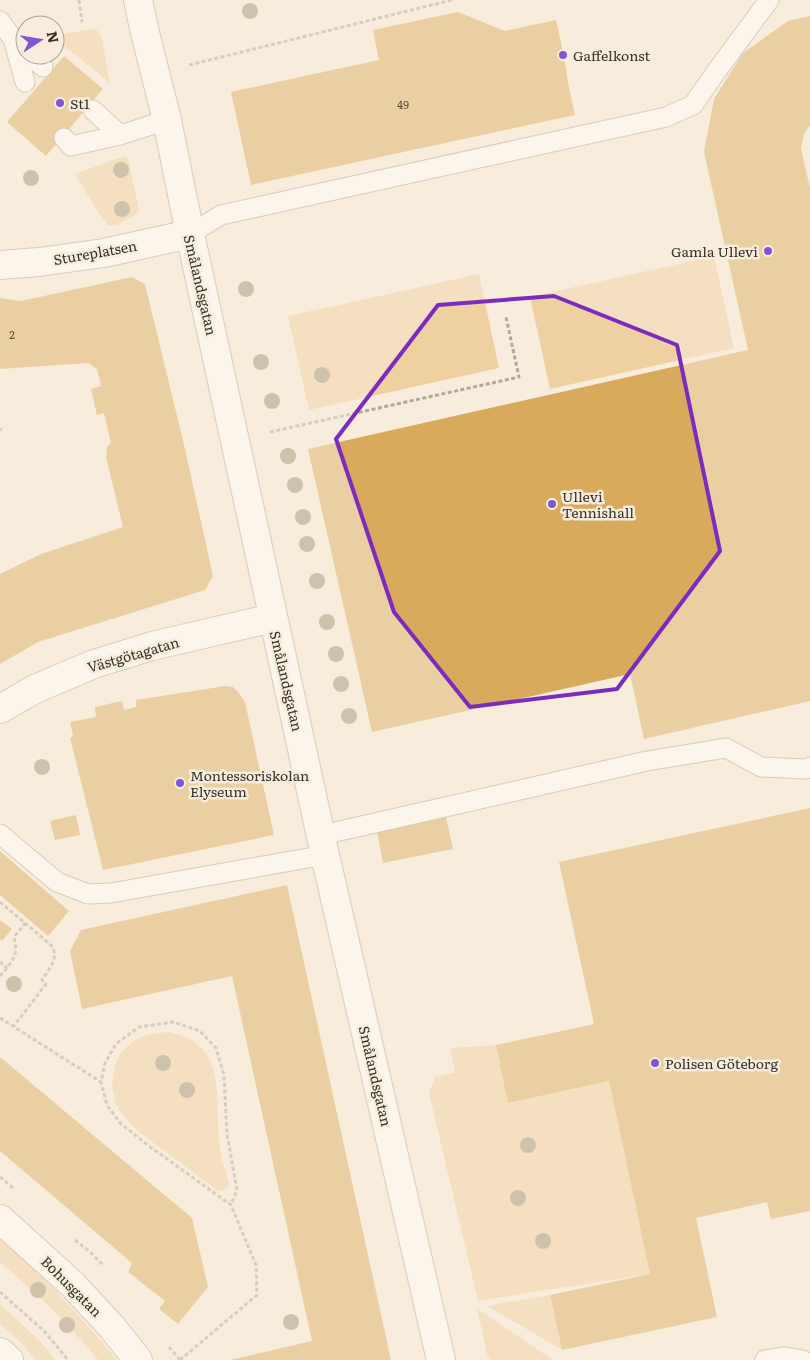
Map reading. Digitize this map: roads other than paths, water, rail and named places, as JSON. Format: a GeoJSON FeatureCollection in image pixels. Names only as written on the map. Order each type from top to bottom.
{"type":"FeatureCollection","features":[{"type":"Feature","properties":{"kind":"street","name":"Smålandsgatan"},"geometry":{"type":"LineString","coordinates":[[138,0],[167,120],[273,618],[441,1360]]}},
{"type":"Feature","properties":{"kind":"street","name":"Stureplatsen"},"geometry":{"type":"LineString","coordinates":[[0,265],[39,262],[104,252],[190,234]]}},
{"type":"Feature","properties":{"kind":"street","name":"Västgötagatan"},"geometry":{"type":"LineString","coordinates":[[0,709],[34,689],[94,664],[152,646],[273,618]]}},
{"type":"Feature","properties":{"kind":"street","name":"Bohusgatan"},"geometry":{"type":"LineString","coordinates":[[0,1218],[72,1284],[111,1326],[138,1360]]}},
{"type":"Feature","properties":{"kind":"street"},"geometry":{"type":"LineString","coordinates":[[0,1352],[9,1360]]}},
{"type":"Feature","properties":{"kind":"lane"},"geometry":{"type":"LineString","coordinates":[[190,234],[221,215],[666,117],[693,105],[769,0]]}},
{"type":"Feature","properties":{"kind":"lane"},"geometry":{"type":"LineString","coordinates":[[0,21],[15,40]]}},
{"type":"Feature","properties":{"kind":"lane"},"geometry":{"type":"LineString","coordinates":[[22,65],[25,82]]}},
{"type":"Feature","properties":{"kind":"lane"},"geometry":{"type":"LineString","coordinates":[[93,110],[120,135]]}},
{"type":"Feature","properties":{"kind":"lane"},"geometry":{"type":"LineString","coordinates":[[64,138],[71,146],[120,135],[167,120]]}},
{"type":"Feature","properties":{"kind":"lane"},"geometry":{"type":"LineString","coordinates":[[0,834],[57,882],[88,894],[111,893],[323,839],[647,761],[726,748],[761,767],[806,769],[810,767]]}},
{"type":"Feature","properties":{"kind":"lane"},"geometry":{"type":"LineString","coordinates":[[765,1360],[785,1357],[803,1360]]}},
{"type":"Feature","properties":{"kind":"place","name":"Gaffelkonst"},"geometry":{"type":"Point","coordinates":[563,55]}},
{"type":"Feature","properties":{"kind":"place","name":"St1"},"geometry":{"type":"Point","coordinates":[60,103]}},
{"type":"Feature","properties":{"kind":"place","name":"Gamla Ullevi"},"geometry":{"type":"Point","coordinates":[768,251]}},
{"type":"Feature","properties":{"kind":"place","name":"Ullevi Tennishall"},"geometry":{"type":"Point","coordinates":[552,504]}},
{"type":"Feature","properties":{"kind":"place","name":"Montessoriskolan Elyseum"},"geometry":{"type":"Point","coordinates":[180,783]}},
{"type":"Feature","properties":{"kind":"place","name":"Polisen Göteborg"},"geometry":{"type":"Point","coordinates":[655,1063]}}]}
